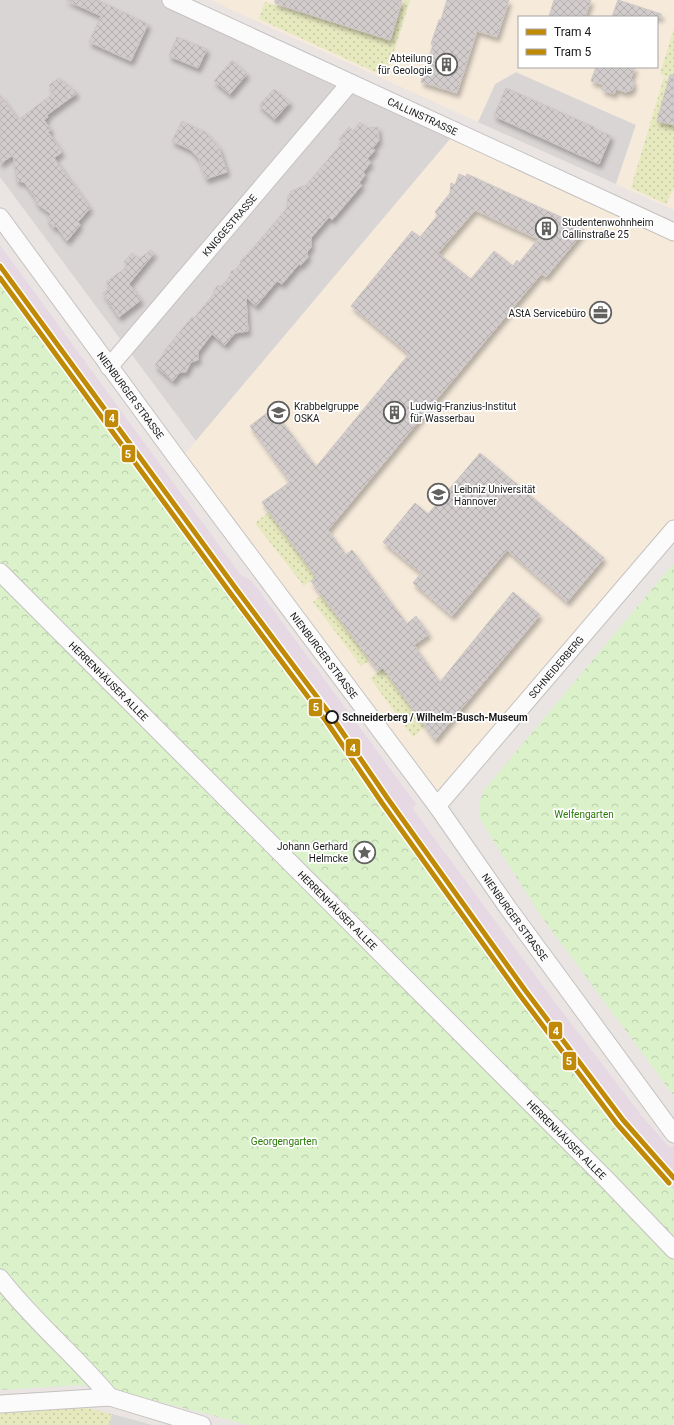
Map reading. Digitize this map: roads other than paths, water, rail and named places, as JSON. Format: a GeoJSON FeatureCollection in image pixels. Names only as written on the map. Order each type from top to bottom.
{"type":"FeatureCollection","features":[{"type":"Feature","properties":{"kind":"street","name":"CALLINSTRASSE"},"geometry":{"type":"LineString","coordinates":[[171,0],[674,232]]}},
{"type":"Feature","properties":{"kind":"street","name":"KNIGGESTRASSE"},"geometry":{"type":"LineString","coordinates":[[109,367],[350,82]]}},
{"type":"Feature","properties":{"kind":"street","name":"NIENBURGER STRASSE"},"geometry":{"type":"LineString","coordinates":[[0,217],[109,367],[438,806],[508,908],[674,1134]]}},
{"type":"Feature","properties":{"kind":"street","name":"SCHNEIDERBERG"},"geometry":{"type":"LineString","coordinates":[[438,806],[674,529]]}},
{"type":"Feature","properties":{"kind":"street","name":"HERRENHÄUSER ALLEE"},"geometry":{"type":"LineString","coordinates":[[0,572],[581,1154],[674,1250]]}},
{"type":"Feature","properties":{"kind":"street"},"geometry":{"type":"LineString","coordinates":[[0,1278],[46,1331],[92,1376],[110,1397]]}},
{"type":"Feature","properties":{"kind":"street"},"geometry":{"type":"LineString","coordinates":[[0,1404],[110,1397],[202,1425]]}},
{"type":"Feature","properties":{"kind":"tram line","name":"4"},"geometry":{"type":"LineString","coordinates":[[0,266],[237,590],[332,717],[388,799],[525,990],[623,1120],[674,1178]]}},
{"type":"Feature","properties":{"kind":"tram line","name":"5"},"geometry":{"type":"LineString","coordinates":[[0,278],[231,594],[326,721],[382,803],[519,994],[617,1124],[669,1183]]}},
{"type":"Feature","properties":{"kind":"place","name":"Abteilung für Geologie"},"geometry":{"type":"Point","coordinates":[447,64]}},
{"type":"Feature","properties":{"kind":"place","name":"Studentenwohnheim Callinstraße 25"},"geometry":{"type":"Point","coordinates":[547,228]}},
{"type":"Feature","properties":{"kind":"place","name":"AStA Servicebüro"},"geometry":{"type":"Point","coordinates":[601,313]}},
{"type":"Feature","properties":{"kind":"place","name":"Krabbelgruppe OSKA"},"geometry":{"type":"Point","coordinates":[279,412]}},
{"type":"Feature","properties":{"kind":"place","name":"Ludwig-Franzius-Institut für Wasserbau"},"geometry":{"type":"Point","coordinates":[394,412]}},
{"type":"Feature","properties":{"kind":"place","name":"Leibniz Universität Hannover"},"geometry":{"type":"Point","coordinates":[439,495]}},
{"type":"Feature","properties":{"kind":"place","name":"Schneiderberg / Wilhelm-Busch-Museum"},"geometry":{"type":"Point","coordinates":[332,717]}},
{"type":"Feature","properties":{"kind":"place","name":"Johann Gerhard Helmcke"},"geometry":{"type":"Point","coordinates":[364,852]}},
{"type":"Feature","properties":{"kind":"park label","name":"Welfengarten"},"geometry":{"type":"Point","coordinates":[584,814]}},
{"type":"Feature","properties":{"kind":"park label","name":"Georgengarten"},"geometry":{"type":"Point","coordinates":[284,1141]}}]}
